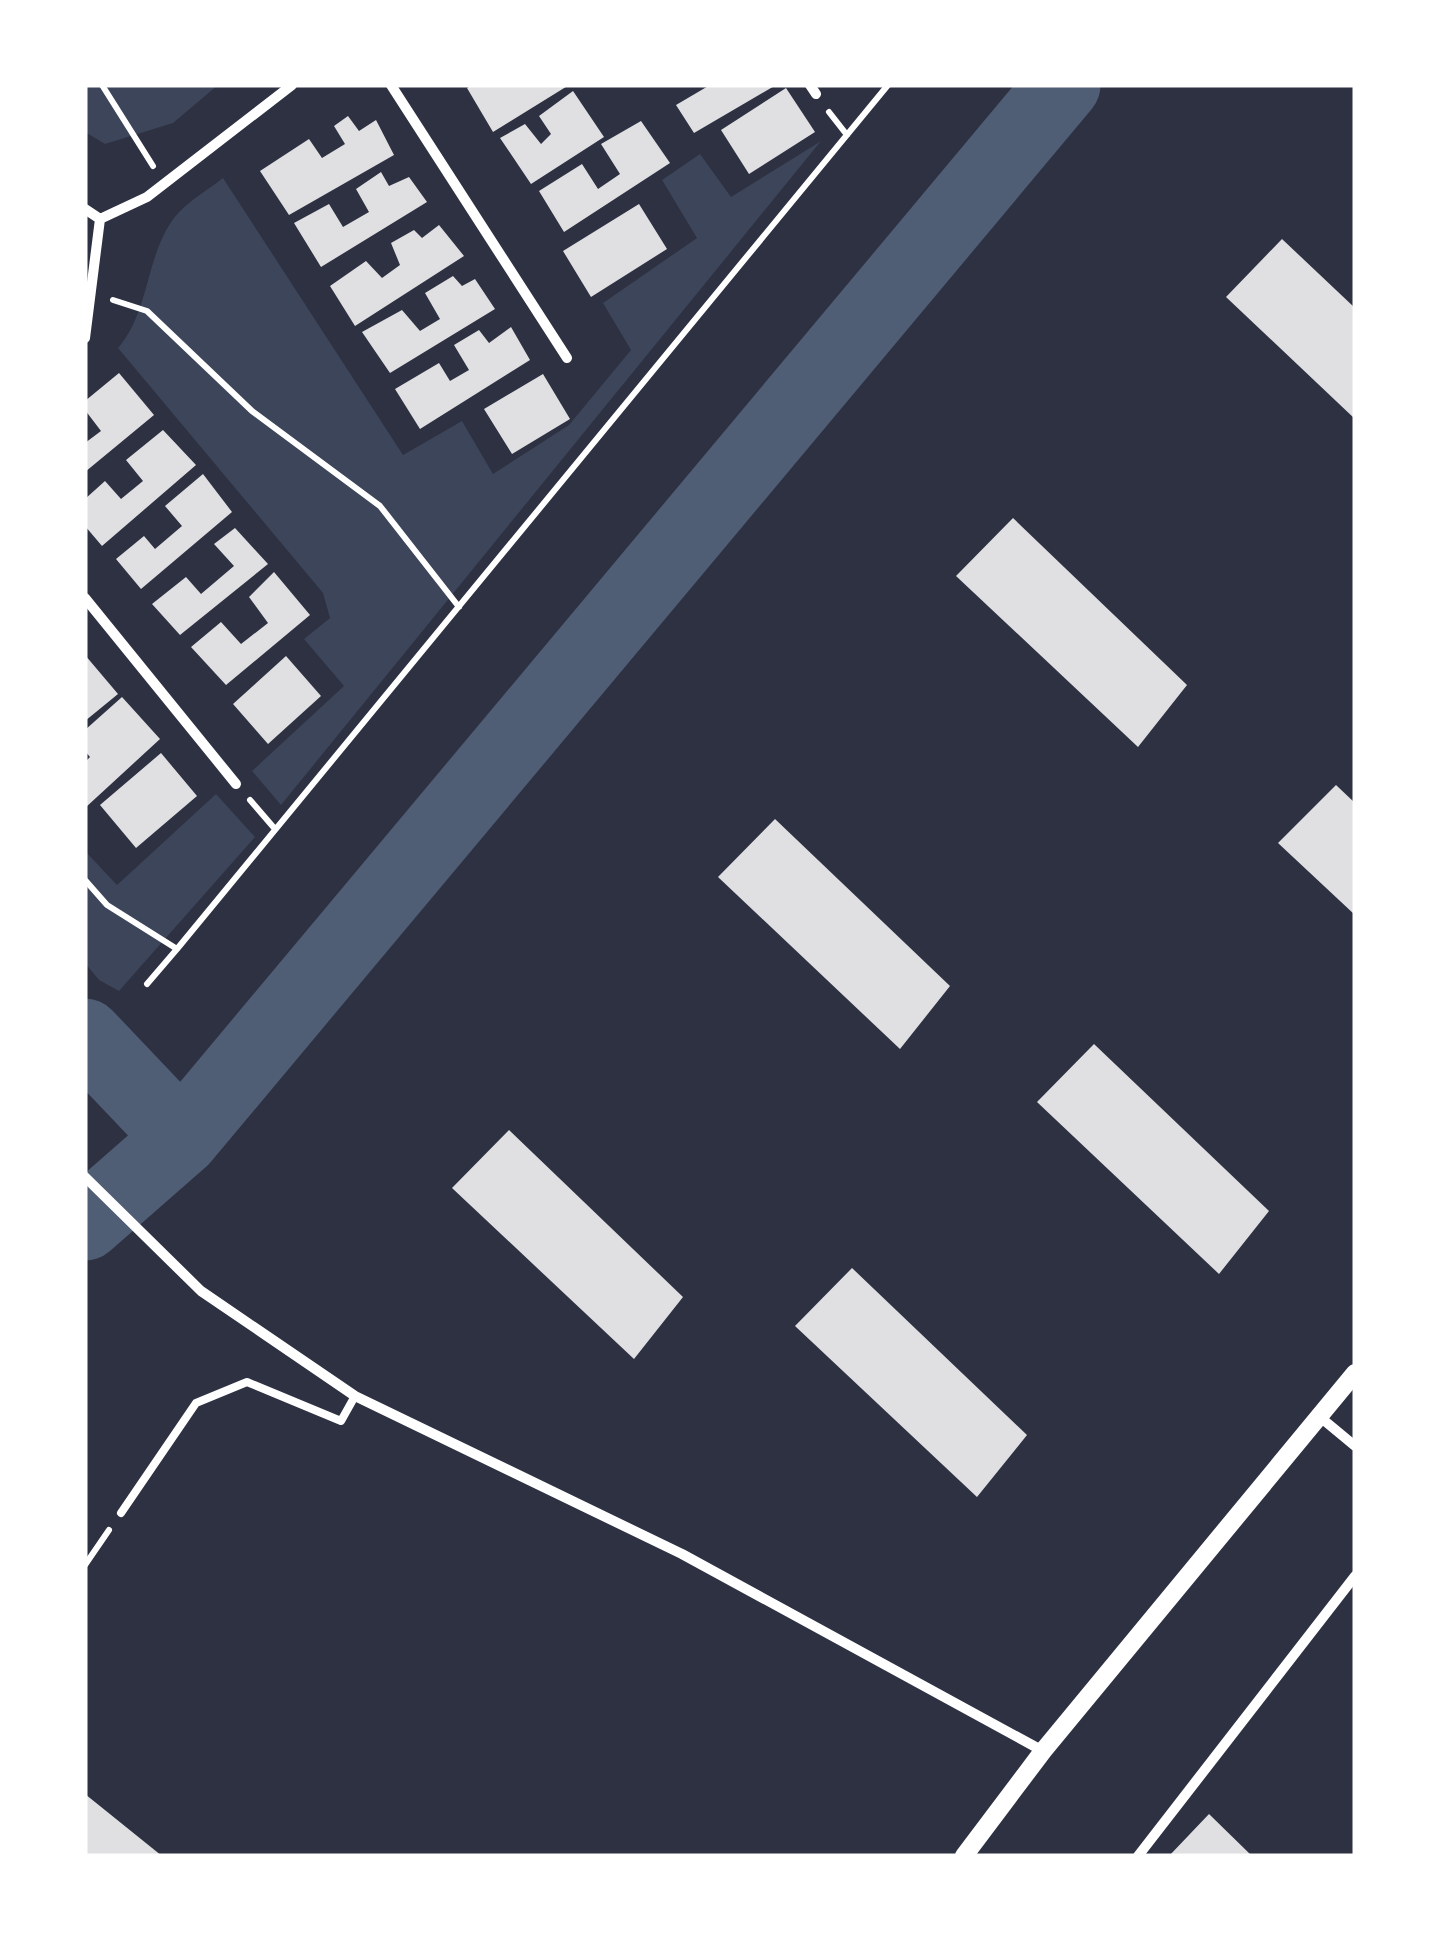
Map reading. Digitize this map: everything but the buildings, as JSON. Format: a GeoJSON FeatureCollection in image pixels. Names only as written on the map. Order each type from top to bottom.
{"type":"FeatureCollection","features":[{"type":"Feature","properties":{"kind":"street"},"geometry":{"type":"LineString","coordinates":[[100,219],[147,197],[292,85]]}},
{"type":"Feature","properties":{"kind":"street"},"geometry":{"type":"LineString","coordinates":[[391,85],[567,358]]}},
{"type":"Feature","properties":{"kind":"street"},"geometry":{"type":"LineString","coordinates":[[85,209],[100,219]]}},
{"type":"Feature","properties":{"kind":"street"},"geometry":{"type":"LineString","coordinates":[[85,338],[100,219]]}},
{"type":"Feature","properties":{"kind":"street"},"geometry":{"type":"LineString","coordinates":[[85,598],[236,784]]}},
{"type":"Feature","properties":{"kind":"street"},"geometry":{"type":"LineString","coordinates":[[85,1177],[201,1291],[355,1396],[682,1554],[1043,1751]]}},
{"type":"Feature","properties":{"kind":"street"},"geometry":{"type":"LineString","coordinates":[[964,1856],[1043,1751],[1355,1373]]}},
{"type":"Feature","properties":{"kind":"street"},"geometry":{"type":"LineString","coordinates":[[1320,1417],[1355,1446]]}},
{"type":"Feature","properties":{"kind":"street"},"geometry":{"type":"LineString","coordinates":[[1138,1856],[1355,1576]]}},
{"type":"Feature","properties":{"kind":"lane"},"geometry":{"type":"LineString","coordinates":[[121,1513],[196,1403],[247,1382],[341,1421],[355,1396]]}},
{"type":"Feature","properties":{"kind":"path"},"geometry":{"type":"LineString","coordinates":[[102,85],[164,184]]}},
{"type":"Feature","properties":{"kind":"path"},"geometry":{"type":"LineString","coordinates":[[147,984],[888,85]]}},
{"type":"Feature","properties":{"kind":"path"},"geometry":{"type":"LineString","coordinates":[[91,292],[147,312],[252,411],[380,506],[458,607]]}},
{"type":"Feature","properties":{"kind":"path"},"geometry":{"type":"LineString","coordinates":[[236,784],[275,830]]}},
{"type":"Feature","properties":{"kind":"path"},"geometry":{"type":"LineString","coordinates":[[85,880],[107,906],[178,949]]}},
{"type":"Feature","properties":{"kind":"path"},"geometry":{"type":"LineString","coordinates":[[85,1565],[121,1513]]}},
{"type":"Feature","properties":{"kind":"shaded area"},"geometry":{"type":"Polygon","coordinates":[[[85,85],[218,85],[173,123],[105,144],[85,132],[85,85]]]}},
{"type":"Feature","properties":{"kind":"shaded area"},"geometry":{"type":"Polygon","coordinates":[[[821,141],[281,805],[252,771],[344,686],[304,639],[330,618],[323,593],[118,348],[136,318],[158,250],[174,218],[223,178],[403,455],[462,421],[493,474],[569,425],[631,350],[603,303],[697,238],[662,180],[700,154],[731,197],[821,141]]]}},
{"type":"Feature","properties":{"kind":"shaded area"},"geometry":{"type":"Polygon","coordinates":[[[216,794],[255,837],[119,991],[99,980],[85,963],[85,851],[117,885],[216,794]]]}},
{"type":"Feature","properties":{"kind":"waterway"},"geometry":{"type":"LineString","coordinates":[[85,1223],[182,1138],[1063,85]]}},
{"type":"Feature","properties":{"kind":"waterway"},"geometry":{"type":"LineString","coordinates":[[85,1036],[182,1138]]}}]}
